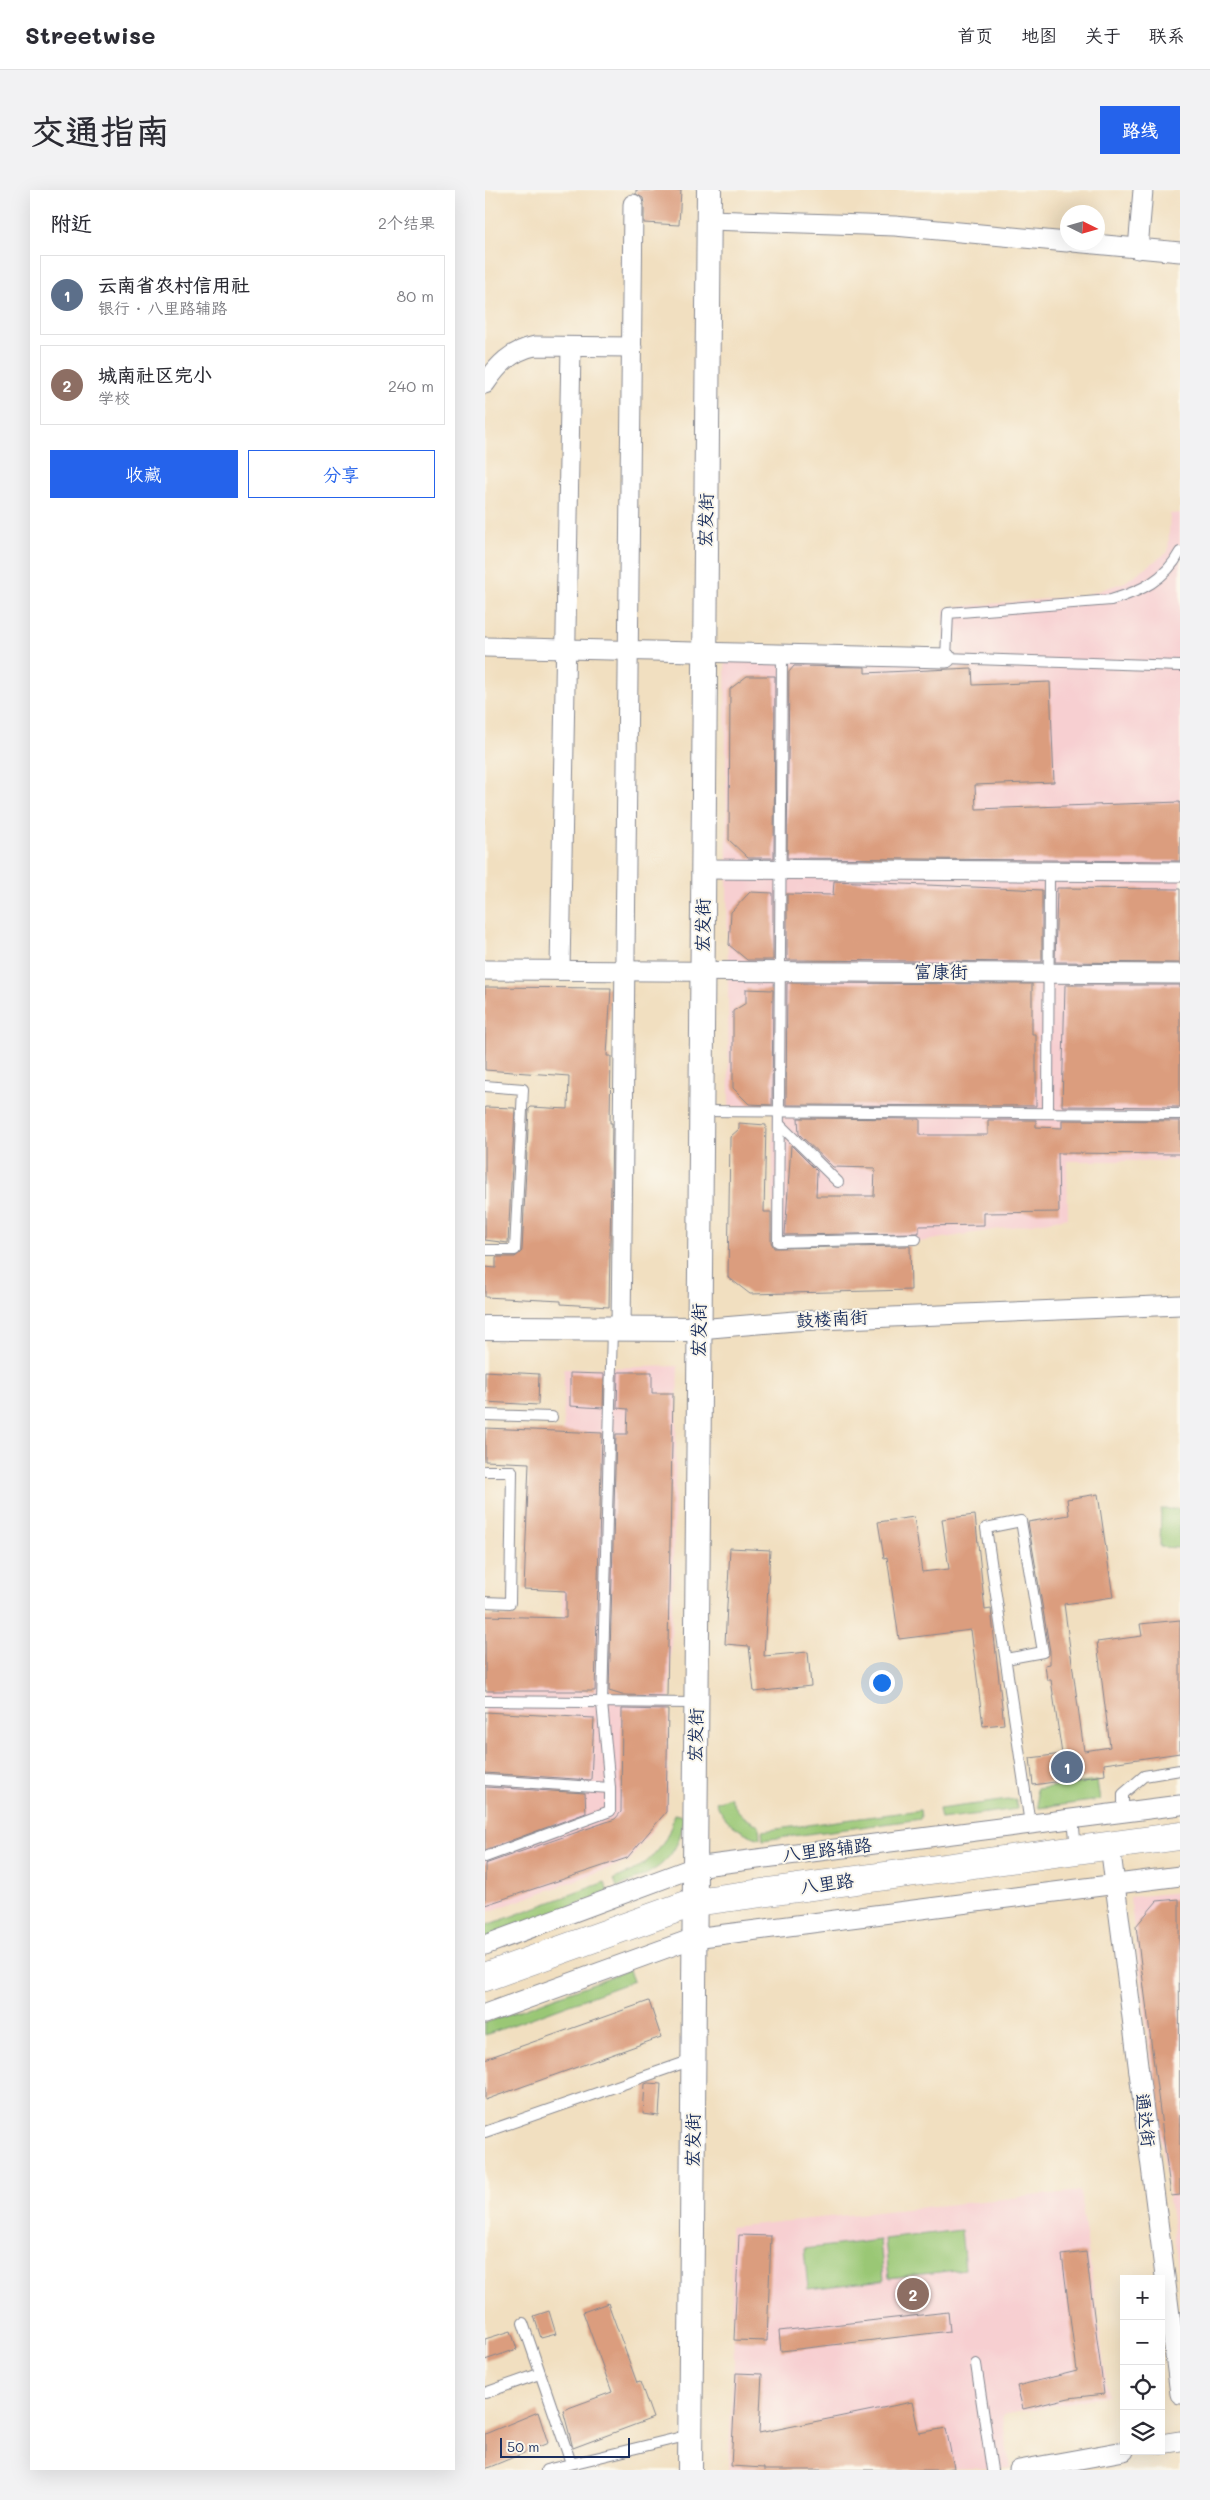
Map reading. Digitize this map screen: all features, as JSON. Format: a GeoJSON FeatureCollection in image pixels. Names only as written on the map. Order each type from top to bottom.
{"type":"FeatureCollection","features":[{"type":"Feature","properties":{"kind":"main road","name":"八里路"},"geometry":{"type":"LineString","coordinates":[[485,1977],[695,1902],[1180,1836]]}},
{"type":"Feature","properties":{"kind":"street","name":"宏发街"},"geometry":{"type":"LineString","coordinates":[[690,2470],[709,190]]}},
{"type":"Feature","properties":{"kind":"street"},"geometry":{"type":"LineString","coordinates":[[1138,248],[1143,190]]}},
{"type":"Feature","properties":{"kind":"street"},"geometry":{"type":"LineString","coordinates":[[616,1329],[625,971],[633,204]]}},
{"type":"Feature","properties":{"kind":"street"},"geometry":{"type":"LineString","coordinates":[[709,220],[895,226],[1060,241]]}},
{"type":"Feature","properties":{"kind":"street"},"geometry":{"type":"LineString","coordinates":[[1105,245],[1180,252]]}},
{"type":"Feature","properties":{"kind":"street"},"geometry":{"type":"LineString","coordinates":[[485,384],[511,355],[522,349],[535,346],[632,347]]}},
{"type":"Feature","properties":{"kind":"street"},"geometry":{"type":"LineString","coordinates":[[560,970],[571,347]]}},
{"type":"Feature","properties":{"kind":"street"},"geometry":{"type":"LineString","coordinates":[[485,647],[946,658]]}},
{"type":"Feature","properties":{"kind":"street"},"geometry":{"type":"LineString","coordinates":[[703,869],[1180,872]]}},
{"type":"Feature","properties":{"kind":"street","name":"富康街"},"geometry":{"type":"LineString","coordinates":[[485,970],[1180,974]]}},
{"type":"Feature","properties":{"kind":"street","name":"鼓楼南街"},"geometry":{"type":"LineString","coordinates":[[485,1328],[699,1329],[795,1321],[1180,1305]]}},
{"type":"Feature","properties":{"kind":"street","name":"八里路辅路"},"geometry":{"type":"LineString","coordinates":[[485,1945],[695,1868],[1180,1805]]}},
{"type":"Feature","properties":{"kind":"street","name":"通达街"},"geometry":{"type":"LineString","coordinates":[[1110,1845],[1180,2394]]}},
{"type":"Feature","properties":{"kind":"street"},"geometry":{"type":"LineString","coordinates":[[485,2014],[694,1938],[1180,1876]]}},
{"type":"Feature","properties":{"kind":"street"},"geometry":{"type":"LineString","coordinates":[[1165,2443],[1180,2441]]}},
{"type":"Feature","properties":{"kind":"street"},"geometry":{"type":"LineString","coordinates":[[1019,2470],[1120,2452]]}},
{"type":"Feature","properties":{"kind":"lane"},"geometry":{"type":"LineString","coordinates":[[1180,552],[1172,567],[1154,582],[1136,593],[1111,600],[949,613],[946,658],[1180,666]]}},
{"type":"Feature","properties":{"kind":"lane"},"geometry":{"type":"LineString","coordinates":[[782,654],[778,1242],[916,1239]]}},
{"type":"Feature","properties":{"kind":"lane"},"geometry":{"type":"LineString","coordinates":[[1047,1113],[1049,871]]}},
{"type":"Feature","properties":{"kind":"lane"},"geometry":{"type":"LineString","coordinates":[[485,1086],[523,1088],[515,1250],[485,1250]]}},
{"type":"Feature","properties":{"kind":"lane"},"geometry":{"type":"LineString","coordinates":[[701,1112],[1180,1114]]}},
{"type":"Feature","properties":{"kind":"lane"},"geometry":{"type":"LineString","coordinates":[[779,1124],[839,1182]]}},
{"type":"Feature","properties":{"kind":"lane"},"geometry":{"type":"LineString","coordinates":[[485,1857],[610,1811],[603,1703],[616,1329]]}},
{"type":"Feature","properties":{"kind":"lane"},"geometry":{"type":"LineString","coordinates":[[485,1415],[551,1416]]}},
{"type":"Feature","properties":{"kind":"lane"},"geometry":{"type":"LineString","coordinates":[[485,1471],[512,1471],[510,1603],[485,1602]]}},
{"type":"Feature","properties":{"kind":"lane"},"geometry":{"type":"LineString","coordinates":[[1006,1659],[1043,1652],[1021,1521],[987,1528],[1006,1659],[1030,1824]]}},
{"type":"Feature","properties":{"kind":"lane"},"geometry":{"type":"LineString","coordinates":[[485,1701],[696,1703]]}},
{"type":"Feature","properties":{"kind":"lane"},"geometry":{"type":"LineString","coordinates":[[1123,1812],[1123,1794],[1144,1776],[1180,1770]]}},
{"type":"Feature","properties":{"kind":"lane"},"geometry":{"type":"LineString","coordinates":[[485,1780],[610,1788]]}},
{"type":"Feature","properties":{"kind":"lane"},"geometry":{"type":"LineString","coordinates":[[1073,1818],[1076,1850]]}},
{"type":"Feature","properties":{"kind":"lane"},"geometry":{"type":"LineString","coordinates":[[485,2132],[693,2060]]}},
{"type":"Feature","properties":{"kind":"lane"},"geometry":{"type":"LineString","coordinates":[[523,2323],[571,2464]]}},
{"type":"Feature","properties":{"kind":"lane"},"geometry":{"type":"LineString","coordinates":[[976,2364],[992,2470]]}},
{"type":"Feature","properties":{"kind":"lane"},"geometry":{"type":"LineString","coordinates":[[485,2393],[539,2374]]}},
{"type":"Feature","properties":{"kind":"lane"},"geometry":{"type":"LineString","coordinates":[[546,2470],[690,2436]]}},
{"type":"Feature","properties":{"kind":"shaded area"},"geometry":{"type":"Polygon","coordinates":[[[1180,513],[1180,1161],[1067,1161],[1068,1218],[919,1242],[772,1244],[773,1109],[729,1106],[725,657],[942,661],[944,608],[1083,596],[1125,582],[1168,552],[1170,514],[1180,513]]]}},
{"type":"Feature","properties":{"kind":"shaded area"},"geometry":{"type":"Polygon","coordinates":[[[678,1366],[667,1810],[629,1861],[485,1913],[485,1657],[562,1656],[564,1369],[678,1366]]]}},
{"type":"Feature","properties":{"kind":"shaded area"},"geometry":{"type":"Polygon","coordinates":[[[1180,1892],[1180,2284],[1130,1897],[1180,1892]]]}},
{"type":"Feature","properties":{"kind":"shaded area"},"geometry":{"type":"Polygon","coordinates":[[[1080,2191],[1108,2395],[1002,2415],[1010,2468],[728,2470],[734,2361],[730,2227],[1080,2191]]]}},
{"type":"Feature","properties":{"kind":"green space"},"geometry":{"type":"Polygon","coordinates":[[[1161,1509],[1180,1509],[1180,1548],[1160,1547],[1161,1509]]]}},
{"type":"Feature","properties":{"kind":"green space"},"geometry":{"type":"Polygon","coordinates":[[[1097,1781],[1100,1800],[1039,1808],[1036,1789],[1097,1781]]]}},
{"type":"Feature","properties":{"kind":"green space"},"geometry":{"type":"Polygon","coordinates":[[[730,1797],[741,1814],[759,1825],[760,1839],[745,1833],[723,1815],[716,1802],[730,1797]]]}},
{"type":"Feature","properties":{"kind":"green space"},"geometry":{"type":"Polygon","coordinates":[[[1016,1799],[1017,1809],[941,1819],[939,1809],[1016,1799]]]}},
{"type":"Feature","properties":{"kind":"green space"},"geometry":{"type":"Polygon","coordinates":[[[920,1810],[921,1819],[763,1840],[762,1831],[920,1810]]]}},
{"type":"Feature","properties":{"kind":"green space"},"geometry":{"type":"Polygon","coordinates":[[[674,1814],[684,1816],[677,1844],[671,1854],[654,1870],[617,1887],[614,1879],[636,1869],[661,1847],[671,1826],[674,1814]]]}},
{"type":"Feature","properties":{"kind":"green space"},"geometry":{"type":"Polygon","coordinates":[[[605,1882],[608,1893],[485,1938],[485,1926],[605,1882]]]}},
{"type":"Feature","properties":{"kind":"green space"},"geometry":{"type":"Polygon","coordinates":[[[629,1970],[633,1981],[485,2035],[485,2023],[629,1970]]]}},
{"type":"Feature","properties":{"kind":"green space"},"geometry":{"type":"Polygon","coordinates":[[[961,2230],[965,2269],[889,2278],[885,2239],[961,2230]]]}},
{"type":"Feature","properties":{"kind":"green space"},"geometry":{"type":"Polygon","coordinates":[[[880,2240],[884,2280],[808,2289],[804,2249],[880,2240]]]}},
{"type":"Feature","properties":{"kind":"building"},"geometry":{"type":"Polygon","coordinates":[[[636,190],[681,190],[679,225],[644,223],[643,198],[636,194],[636,190]]]}},
{"type":"Feature","properties":{"kind":"building"},"geometry":{"type":"Polygon","coordinates":[[[794,666],[865,667],[865,673],[972,668],[973,685],[1050,682],[1054,782],[975,785],[976,809],[1180,802],[1180,861],[787,858],[789,672],[794,666]]]}},
{"type":"Feature","properties":{"kind":"building"},"geometry":{"type":"Polygon","coordinates":[[[747,676],[775,676],[774,858],[748,858],[729,840],[730,689],[747,676]]]}},
{"type":"Feature","properties":{"kind":"building"},"geometry":{"type":"Polygon","coordinates":[[[834,881],[1042,890],[1042,962],[787,960],[787,894],[833,895],[834,881]]]}},
{"type":"Feature","properties":{"kind":"building"},"geometry":{"type":"Polygon","coordinates":[[[1057,888],[1180,889],[1180,963],[1055,962],[1057,888]]]}},
{"type":"Feature","properties":{"kind":"building"},"geometry":{"type":"Polygon","coordinates":[[[750,892],[773,893],[773,960],[747,960],[729,945],[731,912],[750,892]]]}},
{"type":"Feature","properties":{"kind":"building"},"geometry":{"type":"Polygon","coordinates":[[[787,983],[1032,984],[1032,1034],[1036,1034],[1036,1106],[786,1105],[787,983]]]}},
{"type":"Feature","properties":{"kind":"building"},"geometry":{"type":"Polygon","coordinates":[[[1065,985],[1180,985],[1180,1107],[1062,1106],[1065,985]]]}},
{"type":"Feature","properties":{"kind":"building"},"geometry":{"type":"Polygon","coordinates":[[[485,987],[611,988],[607,1056],[611,1056],[610,1123],[612,1123],[609,1307],[561,1304],[561,1301],[485,1297],[485,1267],[496,1268],[496,1257],[515,1257],[522,1251],[529,1109],[531,1107],[568,1109],[569,1076],[485,1070],[485,987]]]}},
{"type":"Feature","properties":{"kind":"building"},"geometry":{"type":"Polygon","coordinates":[[[746,989],[773,990],[772,1105],[749,1104],[733,1088],[733,1011],[746,1003],[746,989]]]}},
{"type":"Feature","properties":{"kind":"building"},"geometry":{"type":"Polygon","coordinates":[[[485,1107],[515,1108],[508,1243],[485,1240],[485,1107]]]}},
{"type":"Feature","properties":{"kind":"building"},"geometry":{"type":"Polygon","coordinates":[[[798,1118],[920,1119],[920,1135],[988,1135],[988,1120],[1036,1120],[1036,1127],[1062,1128],[1062,1120],[1180,1121],[1180,1154],[1058,1153],[1059,1212],[984,1213],[984,1225],[919,1226],[919,1233],[785,1235],[791,1145],[817,1171],[816,1196],[874,1196],[875,1168],[833,1167],[799,1134],[798,1118]]]}},
{"type":"Feature","properties":{"kind":"building"},"geometry":{"type":"Polygon","coordinates":[[[739,1123],[766,1125],[764,1212],[771,1212],[771,1242],[774,1248],[910,1246],[911,1290],[750,1294],[728,1277],[730,1137],[739,1129],[739,1123]]]}},
{"type":"Feature","properties":{"kind":"building"},"geometry":{"type":"Polygon","coordinates":[[[485,1371],[539,1374],[538,1405],[485,1402],[485,1371]]]}},
{"type":"Feature","properties":{"kind":"building"},"geometry":{"type":"Polygon","coordinates":[[[618,1372],[652,1372],[652,1393],[673,1393],[667,1696],[622,1695],[609,1691],[616,1434],[627,1434],[628,1409],[617,1408],[618,1372]]]}},
{"type":"Feature","properties":{"kind":"building"},"geometry":{"type":"Polygon","coordinates":[[[570,1373],[604,1374],[603,1408],[570,1406],[570,1373]]]}},
{"type":"Feature","properties":{"kind":"building"},"geometry":{"type":"Polygon","coordinates":[[[485,1428],[602,1433],[595,1691],[485,1691],[485,1616],[566,1618],[566,1591],[524,1589],[529,1463],[485,1461],[485,1428]]]}},
{"type":"Feature","properties":{"kind":"building"},"geometry":{"type":"Polygon","coordinates":[[[1098,1494],[1113,1597],[1064,1604],[1084,1751],[1110,1747],[1097,1642],[1142,1636],[1140,1624],[1180,1620],[1180,1753],[1104,1764],[1105,1775],[1033,1785],[1030,1758],[1062,1754],[1051,1680],[1047,1680],[1045,1665],[1050,1664],[1050,1651],[1028,1522],[1069,1515],[1067,1499],[1098,1494]]]}},
{"type":"Feature","properties":{"kind":"building"},"geometry":{"type":"Polygon","coordinates":[[[975,1515],[985,1610],[991,1609],[1004,1724],[983,1726],[971,1630],[899,1639],[887,1557],[884,1558],[878,1522],[914,1517],[922,1572],[949,1569],[942,1519],[975,1515]]]}},
{"type":"Feature","properties":{"kind":"building"},"geometry":{"type":"Polygon","coordinates":[[[730,1548],[770,1550],[764,1656],[808,1652],[811,1686],[754,1692],[749,1646],[725,1644],[730,1548]]]}},
{"type":"Feature","properties":{"kind":"building"},"geometry":{"type":"Polygon","coordinates":[[[622,1709],[668,1710],[666,1812],[627,1858],[485,1905],[485,1864],[615,1819],[621,1812],[622,1709]]]}},
{"type":"Feature","properties":{"kind":"building"},"geometry":{"type":"Polygon","coordinates":[[[485,1712],[594,1718],[591,1780],[485,1773],[485,1712]]]}},
{"type":"Feature","properties":{"kind":"building"},"geometry":{"type":"Polygon","coordinates":[[[485,1787],[585,1793],[586,1813],[485,1850],[485,1787]]]}},
{"type":"Feature","properties":{"kind":"building"},"geometry":{"type":"Polygon","coordinates":[[[1179,1899],[1180,2195],[1171,2196],[1136,1926],[1157,1901],[1179,1899]]]}},
{"type":"Feature","properties":{"kind":"building"},"geometry":{"type":"Polygon","coordinates":[[[649,2001],[661,2037],[485,2100],[485,2059],[649,2001]]]}},
{"type":"Feature","properties":{"kind":"building"},"geometry":{"type":"Polygon","coordinates":[[[645,2084],[661,2084],[659,2116],[643,2114],[645,2084]]]}},
{"type":"Feature","properties":{"kind":"building"},"geometry":{"type":"Polygon","coordinates":[[[739,2235],[771,2236],[767,2341],[734,2340],[739,2235]]]}},
{"type":"Feature","properties":{"kind":"building"},"geometry":{"type":"Polygon","coordinates":[[[1086,2252],[1104,2394],[1069,2398],[1023,2409],[1017,2386],[1077,2371],[1062,2255],[1086,2252]]]}},
{"type":"Feature","properties":{"kind":"building"},"geometry":{"type":"Polygon","coordinates":[[[608,2303],[637,2383],[640,2382],[653,2418],[573,2448],[563,2410],[612,2392],[583,2312],[608,2303]]]}},
{"type":"Feature","properties":{"kind":"building"},"geometry":{"type":"Polygon","coordinates":[[[549,2311],[556,2334],[541,2338],[534,2316],[549,2311]]]}},
{"type":"Feature","properties":{"kind":"building"},"geometry":{"type":"Polygon","coordinates":[[[948,2312],[950,2331],[781,2351],[779,2331],[948,2312]]]}},
{"type":"Feature","properties":{"kind":"building"},"geometry":{"type":"Polygon","coordinates":[[[511,2331],[517,2349],[485,2360],[485,2339],[511,2331]]]}},
{"type":"Feature","properties":{"kind":"building"},"geometry":{"type":"Polygon","coordinates":[[[736,2373],[762,2374],[759,2433],[912,2402],[919,2433],[946,2428],[954,2468],[942,2470],[764,2470],[764,2468],[731,2466],[736,2373]]]}},
{"type":"Feature","properties":{"kind":"building"},"geometry":{"type":"Polygon","coordinates":[[[538,2412],[548,2443],[485,2469],[485,2434],[538,2412]]]}},
{"type":"Feature","properties":{"kind":"place","name":"云南省农村信用社"},"geometry":{"type":"Point","coordinates":[1067,1767]}},
{"type":"Feature","properties":{"kind":"place","name":"城南社区完小"},"geometry":{"type":"Point","coordinates":[913,2294]}}]}
